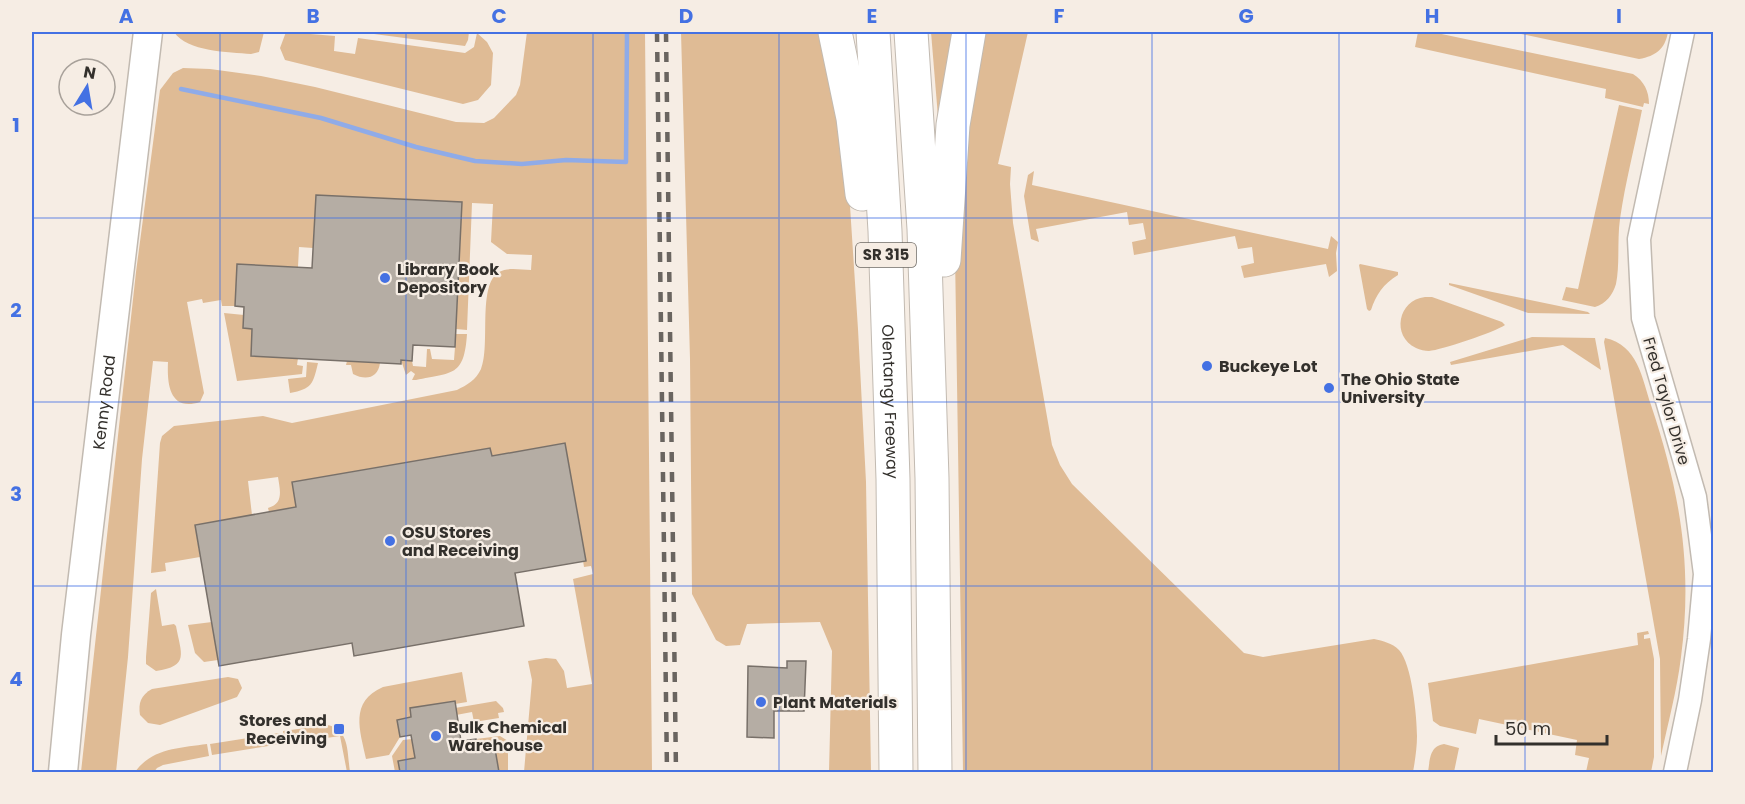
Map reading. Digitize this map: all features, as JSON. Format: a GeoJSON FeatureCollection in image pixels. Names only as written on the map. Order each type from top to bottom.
{"type":"FeatureCollection","features":[{"type":"Feature","properties":{"kind":"highway"},"geometry":{"type":"LineString","coordinates":[[835,32],[854,118],[893,479]]}},
{"type":"Feature","properties":{"kind":"highway","name":"Olentangy Freeway"},"geometry":{"type":"LineString","coordinates":[[873,32],[885,231],[893,479],[896,772]]}},
{"type":"Feature","properties":{"kind":"highway","name":"SR 315"},"geometry":{"type":"LineString","coordinates":[[911,32],[924,229],[932,478],[935,772]]}},
{"type":"Feature","properties":{"kind":"highway"},"geometry":{"type":"LineString","coordinates":[[932,478],[948,181],[953,125],[969,32]]}},
{"type":"Feature","properties":{"kind":"main road","name":"Kenny Road"},"geometry":{"type":"LineString","coordinates":[[63,772],[76,635],[148,32]]}},
{"type":"Feature","properties":{"kind":"street","name":"Fred Taylor Drive"},"geometry":{"type":"LineString","coordinates":[[1676,772],[1690,699],[1709,573],[1695,497],[1643,318],[1640,279],[1641,232],[1683,32]]}},
{"type":"Feature","properties":{"kind":"shaded area"},"geometry":{"type":"Polygon","coordinates":[[[174,32],[264,32],[259,52],[251,54],[198,47],[180,39],[174,32]]]}},
{"type":"Feature","properties":{"kind":"shaded area"},"geometry":{"type":"Polygon","coordinates":[[[286,32],[335,36],[334,51],[355,54],[358,38],[465,53],[474,47],[477,33],[487,42],[493,53],[491,85],[478,100],[463,104],[285,60],[280,48],[286,32]]]}},
{"type":"Feature","properties":{"kind":"shaded area"},"geometry":{"type":"Polygon","coordinates":[[[359,32],[469,32],[465,46],[359,32]]]}},
{"type":"Feature","properties":{"kind":"shaded area"},"geometry":{"type":"Polygon","coordinates":[[[527,32],[645,32],[652,772],[524,772],[532,680],[528,661],[556,659],[564,671],[567,688],[592,684],[573,579],[593,574],[591,566],[584,567],[565,443],[492,456],[490,448],[292,482],[296,507],[269,512],[268,508],[279,500],[278,477],[248,481],[252,515],[195,525],[200,557],[165,563],[166,571],[151,573],[160,443],[162,436],[174,426],[263,416],[292,423],[457,390],[474,379],[481,369],[485,346],[486,302],[492,279],[499,272],[506,270],[531,270],[532,255],[507,254],[491,242],[493,204],[472,203],[467,330],[456,329],[462,202],[316,195],[313,248],[299,247],[298,267],[237,265],[235,306],[222,306],[221,300],[203,303],[202,299],[187,302],[204,393],[200,402],[182,403],[176,399],[172,394],[168,379],[168,362],[153,361],[142,459],[128,657],[116,772],[81,772],[136,272],[160,90],[173,73],[183,68],[210,69],[315,87],[456,122],[484,123],[494,118],[516,95],[520,85],[527,32]]]}},
{"type":"Feature","properties":{"kind":"shaded area"},"geometry":{"type":"Polygon","coordinates":[[[681,32],[827,32],[848,175],[858,329],[866,482],[871,772],[829,772],[832,651],[820,622],[747,624],[740,645],[726,646],[716,640],[692,594],[690,359],[681,32]]]}},
{"type":"Feature","properties":{"kind":"shaded area"},"geometry":{"type":"Polygon","coordinates":[[[931,32],[959,32],[938,117],[931,32]]]}},
{"type":"Feature","properties":{"kind":"shaded area"},"geometry":{"type":"Polygon","coordinates":[[[983,32],[1028,32],[998,164],[1011,167],[1013,223],[1052,445],[1060,465],[1072,484],[1244,653],[1263,657],[1374,639],[1399,650],[1407,667],[1415,704],[1417,741],[1413,772],[963,772],[955,254],[957,210],[983,32]]]}},
{"type":"Feature","properties":{"kind":"shaded area"},"geometry":{"type":"Polygon","coordinates":[[[1418,32],[1432,32],[1633,74],[1645,87],[1649,104],[1644,103],[1643,107],[1605,98],[1606,89],[1415,47],[1418,32]]]}},
{"type":"Feature","properties":{"kind":"shaded area"},"geometry":{"type":"Polygon","coordinates":[[[1512,32],[1668,32],[1665,43],[1659,51],[1639,59],[1512,32]]]}},
{"type":"Feature","properties":{"kind":"shaded area"},"geometry":{"type":"Polygon","coordinates":[[[1619,105],[1642,110],[1620,219],[1616,284],[1608,298],[1595,307],[1562,300],[1566,287],[1578,289],[1619,105]]]}},
{"type":"Feature","properties":{"kind":"shaded area"},"geometry":{"type":"Polygon","coordinates":[[[1034,171],[1032,185],[1328,249],[1331,236],[1338,242],[1337,271],[1329,277],[1326,264],[1244,278],[1241,266],[1254,263],[1252,247],[1238,249],[1235,236],[1134,255],[1132,242],[1146,239],[1143,223],[1129,225],[1127,212],[1036,229],[1039,242],[1031,239],[1024,196],[1028,175],[1034,171]]]}},
{"type":"Feature","properties":{"kind":"shaded area"},"geometry":{"type":"Polygon","coordinates":[[[1360,264],[1398,272],[1398,275],[1381,290],[1369,311],[1367,309],[1360,264]]]}},
{"type":"Feature","properties":{"kind":"shaded area"},"geometry":{"type":"Polygon","coordinates":[[[1449,283],[1590,314],[1528,313],[1449,285],[1449,283]]]}},
{"type":"Feature","properties":{"kind":"shaded area"},"geometry":{"type":"Polygon","coordinates":[[[1425,297],[1432,297],[1505,325],[1445,348],[1429,351],[1416,348],[1403,335],[1401,319],[1409,305],[1425,297]]]}},
{"type":"Feature","properties":{"kind":"shaded area"},"geometry":{"type":"Polygon","coordinates":[[[224,313],[244,315],[243,328],[252,329],[251,356],[298,358],[297,365],[303,366],[302,374],[237,381],[224,313]]]}},
{"type":"Feature","properties":{"kind":"shaded area"},"geometry":{"type":"Polygon","coordinates":[[[456,334],[467,334],[463,358],[454,370],[416,380],[412,380],[415,374],[411,371],[406,375],[401,360],[412,361],[413,366],[426,367],[427,349],[430,349],[432,359],[454,360],[456,334]]]}},
{"type":"Feature","properties":{"kind":"shaded area"},"geometry":{"type":"Polygon","coordinates":[[[1532,337],[1595,338],[1601,370],[1563,345],[1451,365],[1450,362],[1532,337]]]}},
{"type":"Feature","properties":{"kind":"shaded area"},"geometry":{"type":"Polygon","coordinates":[[[1605,338],[1616,342],[1632,355],[1641,374],[1670,468],[1681,530],[1685,591],[1684,624],[1677,682],[1661,756],[1660,659],[1605,338]]]}},
{"type":"Feature","properties":{"kind":"shaded area"},"geometry":{"type":"Polygon","coordinates":[[[347,361],[380,363],[377,372],[367,378],[353,374],[351,365],[346,365],[347,361]]]}},
{"type":"Feature","properties":{"kind":"shaded area"},"geometry":{"type":"Polygon","coordinates":[[[307,362],[318,363],[313,381],[303,390],[290,393],[288,379],[306,377],[307,362]]]}},
{"type":"Feature","properties":{"kind":"shaded area"},"geometry":{"type":"Polygon","coordinates":[[[156,589],[162,626],[174,624],[176,626],[181,657],[174,666],[156,671],[146,664],[146,657],[151,593],[156,589]]]}},
{"type":"Feature","properties":{"kind":"shaded area"},"geometry":{"type":"Polygon","coordinates":[[[212,622],[218,660],[204,662],[195,653],[188,625],[212,622]]]}},
{"type":"Feature","properties":{"kind":"shaded area"},"geometry":{"type":"Polygon","coordinates":[[[1648,631],[1649,634],[1644,635],[1644,639],[1650,638],[1654,659],[1654,757],[1651,772],[1586,772],[1589,758],[1575,755],[1577,740],[1479,719],[1476,734],[1440,726],[1433,721],[1428,683],[1638,645],[1637,633],[1648,631]]]}},
{"type":"Feature","properties":{"kind":"shaded area"},"geometry":{"type":"Polygon","coordinates":[[[462,672],[467,702],[455,704],[454,701],[410,708],[411,717],[397,720],[400,737],[389,755],[366,759],[361,738],[360,718],[365,700],[372,693],[383,687],[462,672]]]}},
{"type":"Feature","properties":{"kind":"shaded area"},"geometry":{"type":"Polygon","coordinates":[[[228,677],[238,679],[242,688],[237,697],[160,725],[148,723],[140,715],[141,700],[152,689],[228,677]]]}},
{"type":"Feature","properties":{"kind":"shaded area"},"geometry":{"type":"Polygon","coordinates":[[[496,701],[504,712],[498,713],[499,718],[474,722],[472,712],[456,715],[455,708],[496,701]]]}},
{"type":"Feature","properties":{"kind":"shaded area"},"geometry":{"type":"Polygon","coordinates":[[[328,725],[344,737],[350,772],[347,772],[340,736],[285,744],[283,731],[328,725]]]}},
{"type":"Feature","properties":{"kind":"shaded area"},"geometry":{"type":"Polygon","coordinates":[[[279,733],[281,744],[212,755],[210,744],[279,733]]]}},
{"type":"Feature","properties":{"kind":"shaded area"},"geometry":{"type":"Polygon","coordinates":[[[500,736],[508,741],[508,772],[499,772],[494,743],[478,746],[476,739],[500,736]]]}},
{"type":"Feature","properties":{"kind":"shaded area"},"geometry":{"type":"Polygon","coordinates":[[[412,739],[415,758],[398,761],[400,772],[395,772],[392,756],[403,740],[412,739]]]}},
{"type":"Feature","properties":{"kind":"shaded area"},"geometry":{"type":"Polygon","coordinates":[[[207,744],[209,756],[163,765],[154,772],[135,772],[150,758],[167,750],[207,744]]]}},
{"type":"Feature","properties":{"kind":"shaded area"},"geometry":{"type":"Polygon","coordinates":[[[1439,745],[1459,748],[1454,772],[1428,772],[1433,751],[1439,745]]]}},
{"type":"Feature","properties":{"kind":"building","name":"Library Book Depository"},"geometry":{"type":"Polygon","coordinates":[[[316,195],[462,202],[455,347],[413,345],[412,361],[401,360],[401,364],[251,356],[252,329],[243,328],[244,307],[235,306],[237,264],[312,268],[316,195]]]}},
{"type":"Feature","properties":{"kind":"building","name":"OSU Stores and Receiving"},"geometry":{"type":"Polygon","coordinates":[[[565,443],[586,561],[515,573],[524,626],[354,656],[352,643],[219,666],[195,525],[296,507],[292,482],[490,448],[492,456],[565,443]]]}},
{"type":"Feature","properties":{"kind":"building"},"geometry":{"type":"Polygon","coordinates":[[[787,661],[806,661],[804,711],[774,711],[774,738],[747,737],[748,666],[787,668],[787,661]]]}},
{"type":"Feature","properties":{"kind":"building","name":"Bulk Chemical Warehouse"},"geometry":{"type":"Polygon","coordinates":[[[455,701],[461,741],[476,739],[478,746],[494,743],[499,772],[400,772],[398,761],[415,758],[411,735],[400,737],[397,720],[411,717],[410,708],[455,701]]]}},
{"type":"Feature","properties":{"kind":"waterway"},"geometry":{"type":"LineString","coordinates":[[181,89],[321,118],[416,147],[475,161],[522,164],[566,160],[626,162],[627,32]]}},
{"type":"Feature","properties":{"kind":"railway"},"geometry":{"type":"LineString","coordinates":[[657,32],[667,772]]}},
{"type":"Feature","properties":{"kind":"railway"},"geometry":{"type":"LineString","coordinates":[[666,32],[676,772]]}},
{"type":"Feature","properties":{"kind":"place","name":"Library Book Depository"},"geometry":{"type":"Point","coordinates":[385,278]}},
{"type":"Feature","properties":{"kind":"place","name":"Buckeye Lot"},"geometry":{"type":"Point","coordinates":[1207,366]}},
{"type":"Feature","properties":{"kind":"place","name":"The Ohio State University"},"geometry":{"type":"Point","coordinates":[1329,388]}},
{"type":"Feature","properties":{"kind":"place","name":"OSU Stores and Receiving"},"geometry":{"type":"Point","coordinates":[390,541]}},
{"type":"Feature","properties":{"kind":"place","name":"Plant Materials"},"geometry":{"type":"Point","coordinates":[761,702]}},
{"type":"Feature","properties":{"kind":"place","name":"Stores and Receiving"},"geometry":{"type":"Point","coordinates":[339,729]}},
{"type":"Feature","properties":{"kind":"place","name":"Bulk Chemical Warehouse"},"geometry":{"type":"Point","coordinates":[436,736]}}]}
